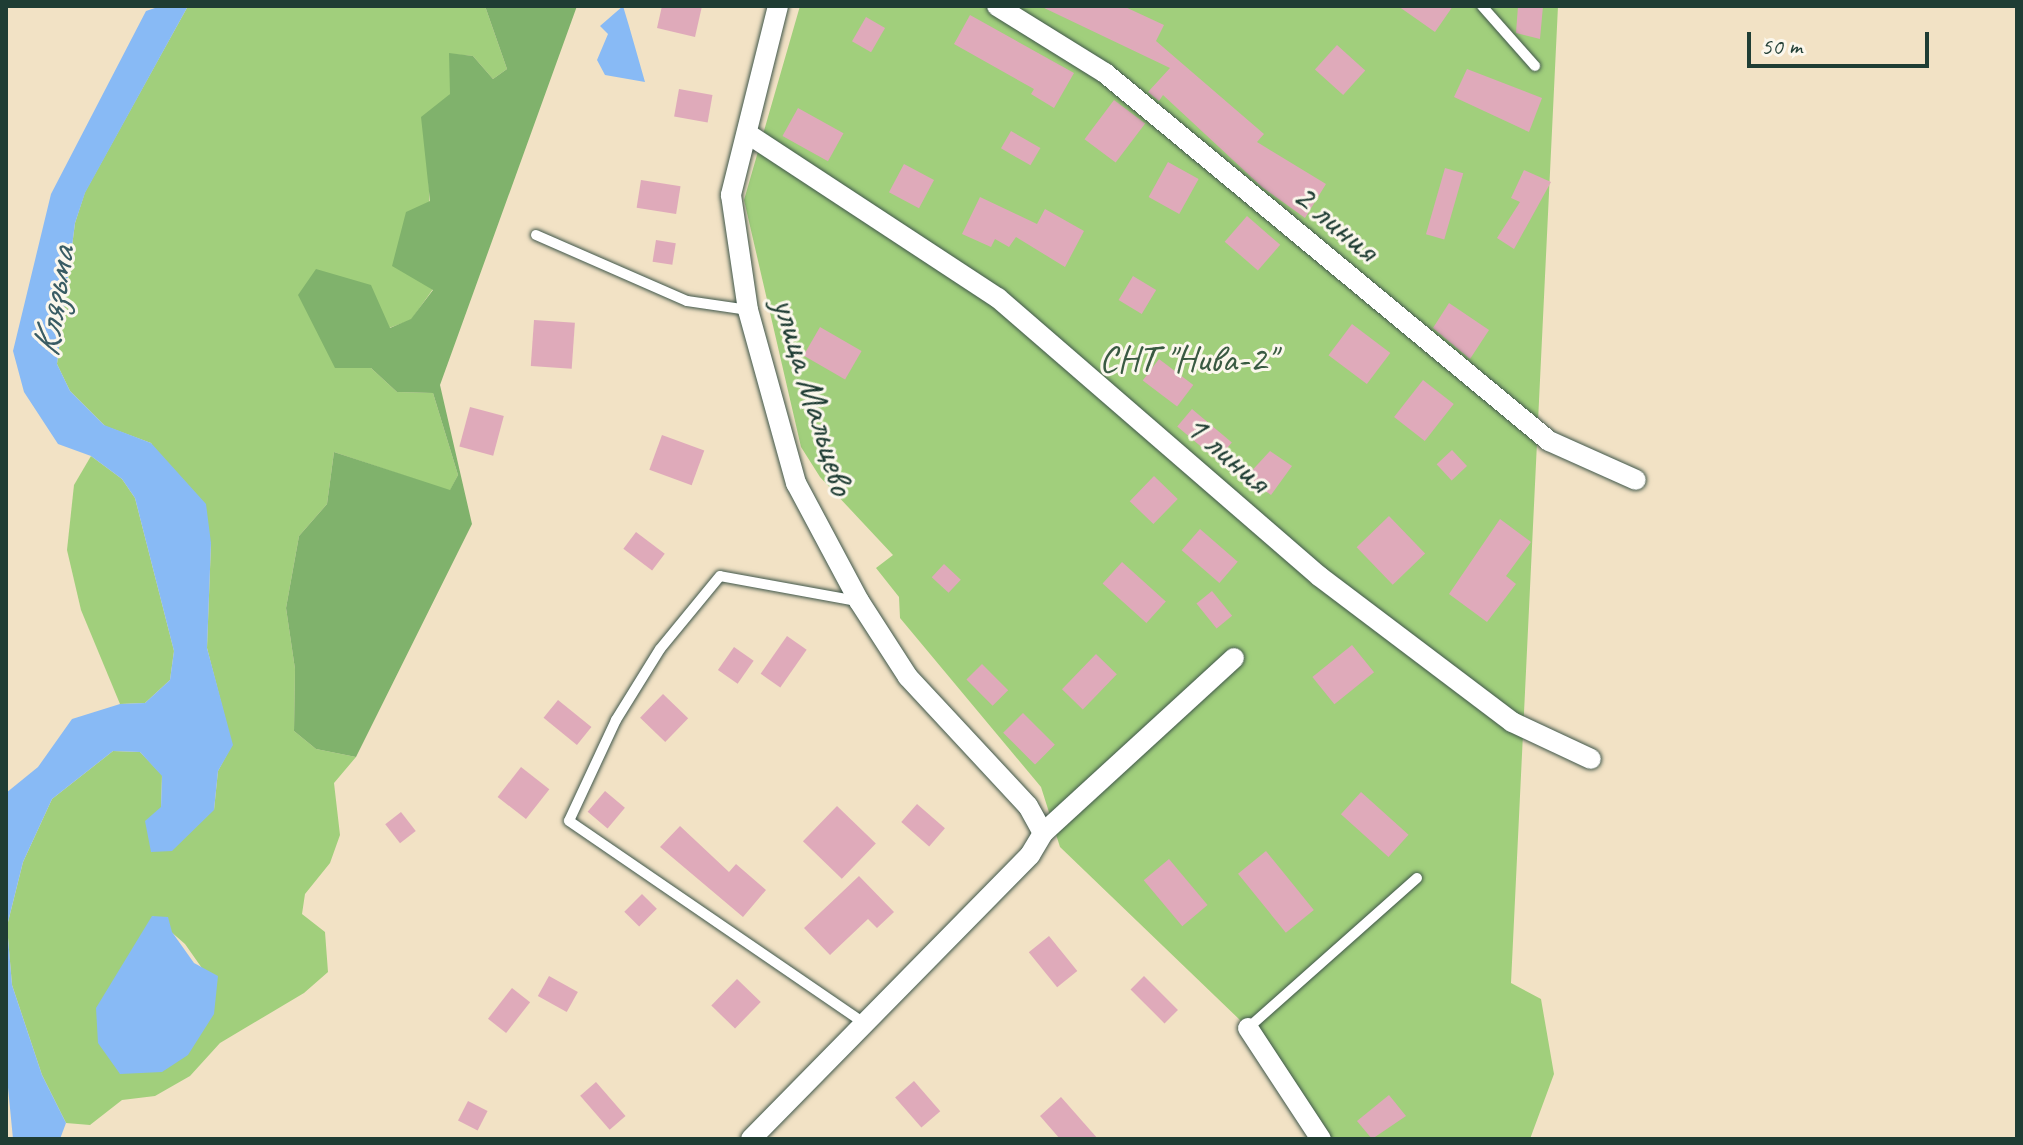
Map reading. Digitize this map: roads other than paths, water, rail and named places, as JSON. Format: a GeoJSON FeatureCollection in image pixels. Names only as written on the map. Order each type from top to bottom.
{"type":"FeatureCollection","features":[{"type":"Feature","properties":{"kind":"street","name":"улица Мальцево"},"geometry":{"type":"LineString","coordinates":[[778,6],[731,195],[748,310],[796,483],[859,601],[908,677],[1028,806],[1043,833]]}},
{"type":"Feature","properties":{"kind":"street","name":"2 линия"},"geometry":{"type":"LineString","coordinates":[[997,6],[1105,73],[1549,441],[1636,480]]}},
{"type":"Feature","properties":{"kind":"street","name":"1 линия"},"geometry":{"type":"LineString","coordinates":[[748,134],[998,298],[1319,576],[1512,722],[1591,759]]}},
{"type":"Feature","properties":{"kind":"street"},"geometry":{"type":"LineString","coordinates":[[751,1139],[1030,855],[1043,833],[1234,658]]}},
{"type":"Feature","properties":{"kind":"street"},"geometry":{"type":"LineString","coordinates":[[1248,1028],[1321,1139]]}},
{"type":"Feature","properties":{"kind":"lane"},"geometry":{"type":"LineString","coordinates":[[1482,6],[1535,66]]}},
{"type":"Feature","properties":{"kind":"lane"},"geometry":{"type":"LineString","coordinates":[[536,235],[687,301],[748,310]]}},
{"type":"Feature","properties":{"kind":"lane"},"geometry":{"type":"LineString","coordinates":[[859,601],[720,576],[660,649],[616,720],[569,821],[864,1023]]}},
{"type":"Feature","properties":{"kind":"lane"},"geometry":{"type":"LineString","coordinates":[[1248,1028],[1417,878]]}},
{"type":"Feature","properties":{"kind":"water","name":"Клязьма"},"geometry":{"type":"Polygon","coordinates":[[[161,6],[188,6],[85,193],[75,223],[57,364],[70,391],[104,425],[151,443],[206,504],[211,543],[207,648],[233,745],[218,771],[214,810],[172,851],[151,852],[145,821],[161,807],[162,776],[140,752],[113,751],[52,799],[23,862],[7,926],[12,985],[42,1075],[66,1123],[60,1139],[13,1139],[6,1067],[6,793],[38,767],[72,719],[120,704],[145,703],[170,680],[174,651],[135,498],[122,479],[91,456],[58,444],[24,392],[13,351],[51,194],[146,11],[161,6]]]}},
{"type":"Feature","properties":{"kind":"water"},"geometry":{"type":"Polygon","coordinates":[[[623,6],[645,82],[605,75],[597,60],[608,34],[600,26],[623,6]]]}},
{"type":"Feature","properties":{"kind":"water"},"geometry":{"type":"Polygon","coordinates":[[[152,916],[168,917],[172,932],[194,963],[218,976],[214,1014],[188,1055],[162,1072],[120,1074],[98,1043],[96,1008],[152,916]]]}},
{"type":"Feature","properties":{"kind":"park label","name":"СНТ \"Нива-2\""},"geometry":{"type":"Point","coordinates":[1187,359]}}]}
